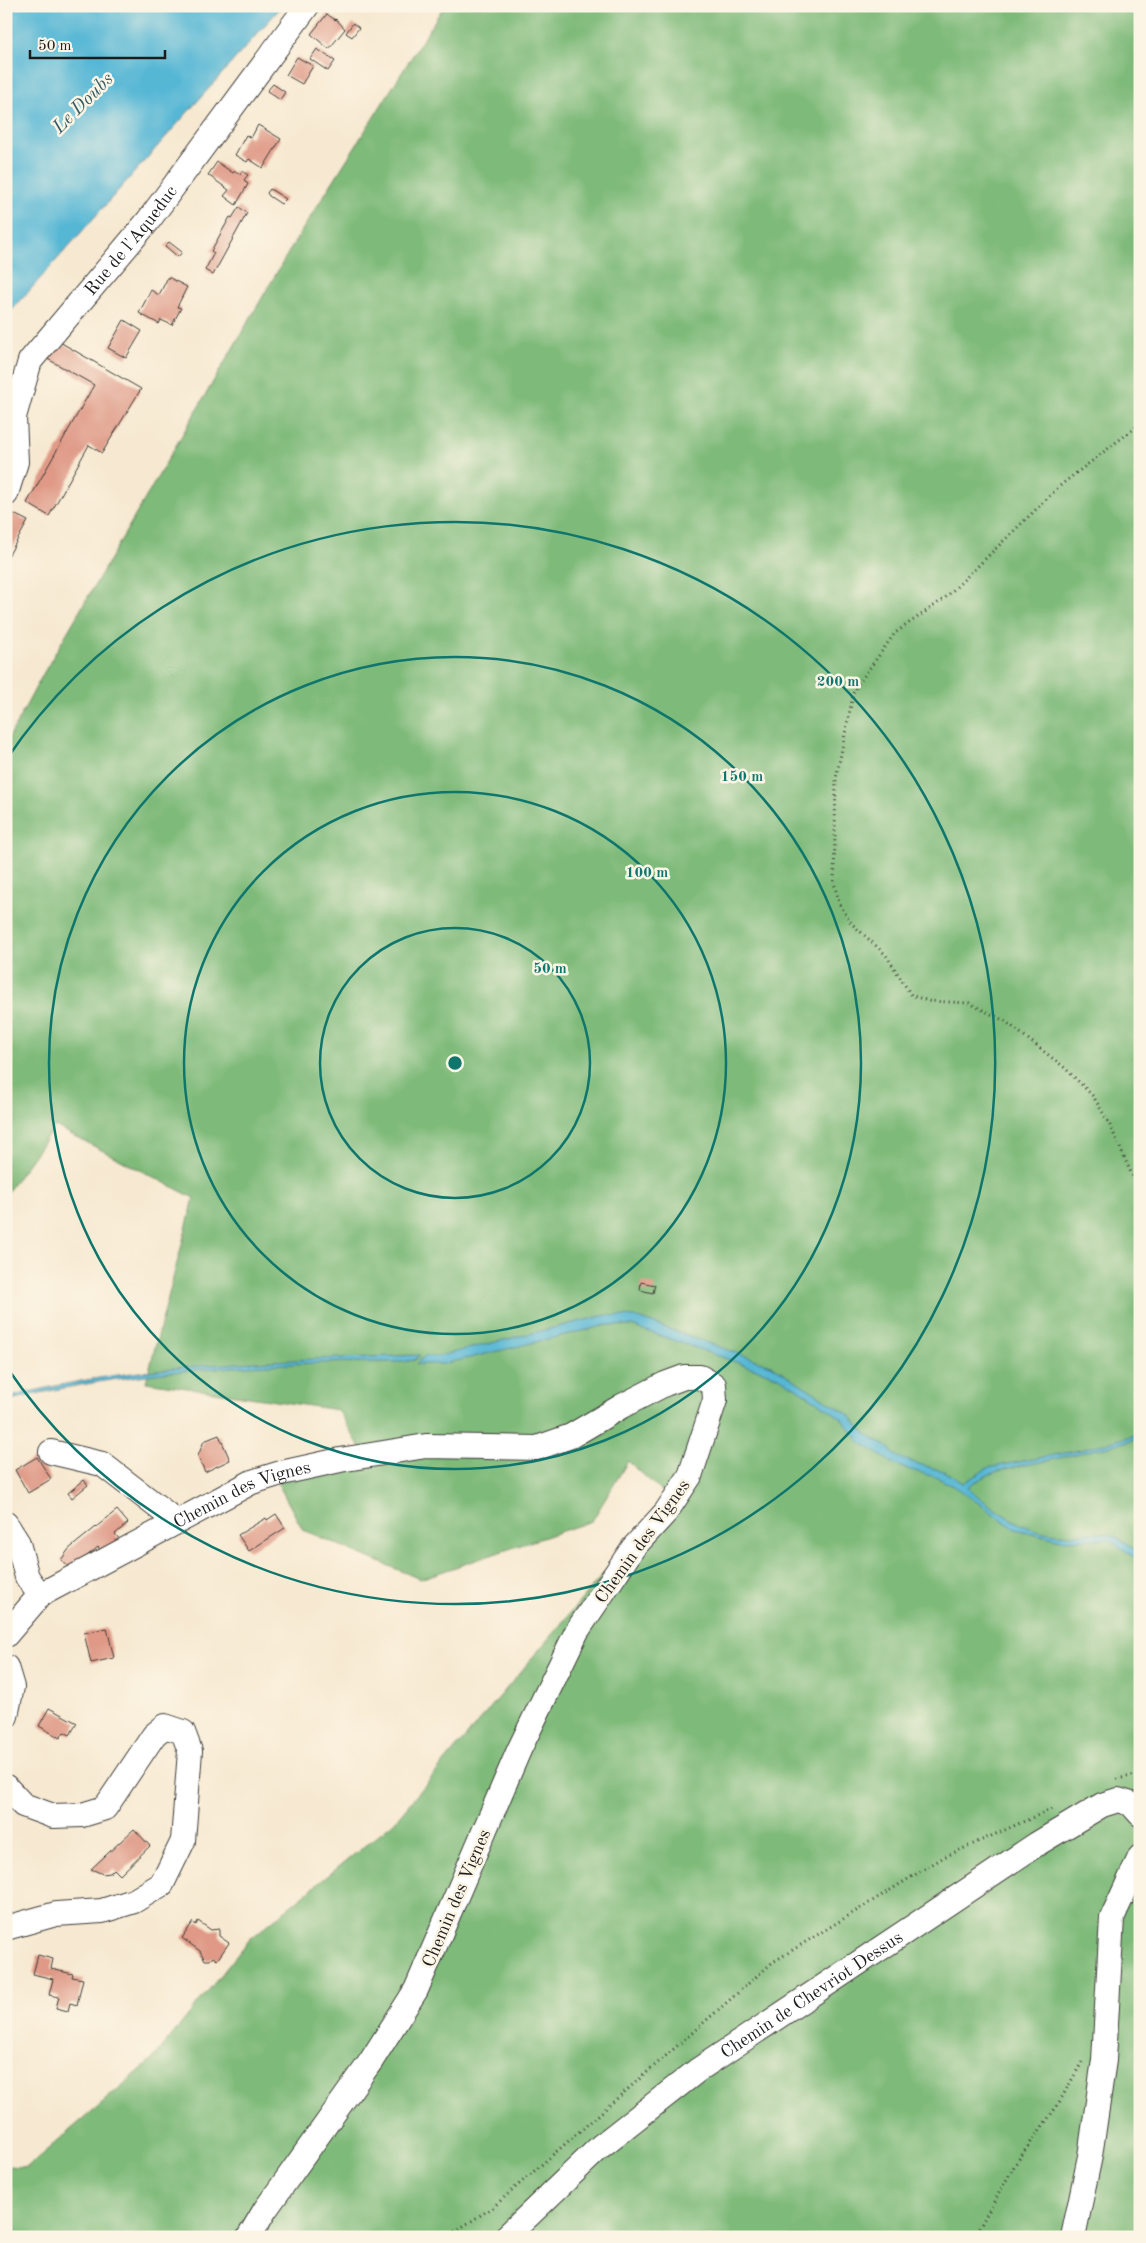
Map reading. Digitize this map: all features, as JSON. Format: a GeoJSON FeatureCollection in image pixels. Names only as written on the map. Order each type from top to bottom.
{"type":"FeatureCollection","features":[{"type":"Feature","properties":{"kind":"street","name":"Rue de l'Aqueduc"},"geometry":{"type":"LineString","coordinates":[[6,494],[16,462],[14,417],[30,361],[148,221],[307,6]]}},
{"type":"Feature","properties":{"kind":"street","name":"Chemin des Vignes"},"geometry":{"type":"LineString","coordinates":[[6,1635],[40,1595],[252,1482],[281,1473],[340,1460],[426,1446],[537,1448],[571,1436],[622,1406],[665,1384],[684,1377],[700,1377],[714,1385],[715,1400],[690,1476],[666,1512],[633,1548],[578,1631],[520,1750],[416,1990],[371,2061],[265,2210],[249,2237]]}},
{"type":"Feature","properties":{"kind":"street"},"geometry":{"type":"LineString","coordinates":[[52,1452],[102,1464],[176,1521]]}},
{"type":"Feature","properties":{"kind":"street"},"geometry":{"type":"LineString","coordinates":[[6,1524],[18,1544],[27,1576],[40,1595]]}},
{"type":"Feature","properties":{"kind":"street"},"geometry":{"type":"LineString","coordinates":[[6,1667],[12,1687],[6,1716]]}},
{"type":"Feature","properties":{"kind":"street"},"geometry":{"type":"LineString","coordinates":[[6,1787],[23,1805],[53,1816],[82,1815],[104,1808],[154,1735],[165,1726],[183,1732],[190,1751],[184,1840],[162,1884],[134,1901],[102,1911],[56,1914],[6,1928]]}},
{"type":"Feature","properties":{"kind":"street","name":"Chemin de Chevriot Dessus"},"geometry":{"type":"LineString","coordinates":[[506,2237],[601,2146],[698,2070],[1029,1850],[1102,1805],[1118,1800],[1131,1804],[1140,1814]]}},
{"type":"Feature","properties":{"kind":"street"},"geometry":{"type":"LineString","coordinates":[[1073,2237],[1090,2156],[1104,2060],[1112,1918],[1140,1857]]}},
{"type":"Feature","properties":{"kind":"path"},"geometry":{"type":"LineString","coordinates":[[1140,424],[1062,484],[945,598],[895,633],[854,690],[836,778],[834,882],[839,903],[851,923],[886,955],[911,995],[929,1001],[969,1004],[1005,1021],[1065,1068],[1093,1096],[1110,1123],[1140,1192]]}},
{"type":"Feature","properties":{"kind":"path"},"geometry":{"type":"LineString","coordinates":[[1109,1782],[1140,1774]]}},
{"type":"Feature","properties":{"kind":"path"},"geometry":{"type":"LineString","coordinates":[[446,2237],[492,2208],[773,1962],[944,1857],[1058,1806]]}},
{"type":"Feature","properties":{"kind":"path"},"geometry":{"type":"LineString","coordinates":[[974,2237],[1016,2163],[1057,2106],[1084,2059]]}},
{"type":"Feature","properties":{"kind":"green space"},"geometry":{"type":"Polygon","coordinates":[[[444,6],[842,6],[847,8],[848,6],[1140,6],[1140,2237],[6,2237],[6,2166],[27,2167],[152,2060],[250,1939],[394,1822],[668,1497],[628,1461],[592,1521],[420,1579],[303,1530],[277,1482],[363,1452],[338,1410],[146,1382],[194,1198],[55,1126],[6,1194],[6,743],[43,674],[294,243],[444,6]]]}},
{"type":"Feature","properties":{"kind":"water","name":"Le Doubs"},"geometry":{"type":"Polygon","coordinates":[[[6,6],[282,6],[6,317],[6,6]]]}},
{"type":"Feature","properties":{"kind":"water"},"geometry":{"type":"Polygon","coordinates":[[[606,1315],[635,1317],[771,1365],[848,1414],[865,1433],[888,1447],[895,1455],[902,1459],[946,1472],[963,1483],[988,1468],[1080,1450],[1140,1434],[1140,1438],[1129,1441],[996,1472],[977,1481],[968,1488],[1003,1514],[1034,1529],[1059,1534],[1105,1533],[1115,1536],[1127,1543],[1140,1555],[1140,1561],[1108,1539],[1061,1540],[1015,1529],[960,1490],[938,1478],[897,1466],[860,1442],[841,1418],[779,1377],[632,1326],[607,1325],[444,1364],[416,1364],[425,1356],[439,1356],[606,1315]]]}},
{"type":"Feature","properties":{"kind":"water"},"geometry":{"type":"Polygon","coordinates":[[[420,1355],[415,1360],[402,1362],[302,1363],[153,1374],[55,1390],[6,1401],[6,1398],[57,1386],[159,1370],[264,1361],[420,1355]]]}},
{"type":"Feature","properties":{"kind":"building"},"geometry":{"type":"Polygon","coordinates":[[[327,14],[336,19],[345,29],[329,49],[311,34],[327,14]]]}},
{"type":"Feature","properties":{"kind":"building"},"geometry":{"type":"Polygon","coordinates":[[[353,23],[359,28],[352,37],[346,33],[353,23]]]}},
{"type":"Feature","properties":{"kind":"building"},"geometry":{"type":"Polygon","coordinates":[[[317,49],[335,61],[328,71],[310,59],[317,49]]]}},
{"type":"Feature","properties":{"kind":"building"},"geometry":{"type":"Polygon","coordinates":[[[297,57],[313,66],[302,84],[286,75],[297,57]]]}},
{"type":"Feature","properties":{"kind":"building"},"geometry":{"type":"Polygon","coordinates":[[[273,84],[285,92],[280,100],[267,91],[273,84]]]}},
{"type":"Feature","properties":{"kind":"building"},"geometry":{"type":"Polygon","coordinates":[[[258,125],[281,139],[263,168],[249,159],[247,162],[235,155],[246,135],[251,138],[258,125]]]}},
{"type":"Feature","properties":{"kind":"building"},"geometry":{"type":"Polygon","coordinates":[[[217,162],[233,173],[235,171],[240,174],[242,171],[248,175],[244,180],[248,184],[236,205],[224,196],[229,190],[208,175],[217,162]]]}},
{"type":"Feature","properties":{"kind":"building"},"geometry":{"type":"Polygon","coordinates":[[[270,189],[286,199],[281,204],[269,196],[267,193],[270,189]]]}},
{"type":"Feature","properties":{"kind":"building"},"geometry":{"type":"Polygon","coordinates":[[[239,207],[247,213],[213,275],[205,270],[214,253],[211,251],[230,217],[232,218],[239,207]]]}},
{"type":"Feature","properties":{"kind":"building"},"geometry":{"type":"Polygon","coordinates":[[[169,242],[182,252],[178,257],[165,246],[169,242]]]}},
{"type":"Feature","properties":{"kind":"building"},"geometry":{"type":"Polygon","coordinates":[[[168,277],[187,287],[177,307],[181,308],[172,325],[161,320],[159,324],[139,313],[151,290],[159,295],[168,277]]]}},
{"type":"Feature","properties":{"kind":"building"},"geometry":{"type":"Polygon","coordinates":[[[124,320],[142,331],[126,358],[108,348],[124,320]]]}},
{"type":"Feature","properties":{"kind":"building"},"geometry":{"type":"Polygon","coordinates":[[[58,341],[141,389],[102,453],[89,445],[49,516],[27,503],[94,385],[46,358],[58,341]]]}},
{"type":"Feature","properties":{"kind":"building"},"geometry":{"type":"Polygon","coordinates":[[[6,510],[28,521],[6,560],[6,510]]]}},
{"type":"Feature","properties":{"kind":"building"},"geometry":{"type":"Polygon","coordinates":[[[641,1282],[655,1285],[653,1293],[640,1290],[641,1282]]]}},
{"type":"Feature","properties":{"kind":"building"},"geometry":{"type":"Polygon","coordinates":[[[219,1435],[230,1460],[205,1472],[198,1456],[204,1441],[219,1435]]]}},
{"type":"Feature","properties":{"kind":"building"},"geometry":{"type":"Polygon","coordinates":[[[37,1457],[51,1479],[28,1493],[15,1470],[37,1457]]]}},
{"type":"Feature","properties":{"kind":"building"},"geometry":{"type":"Polygon","coordinates":[[[84,1480],[88,1485],[72,1498],[68,1493],[84,1480]]]}},
{"type":"Feature","properties":{"kind":"building"},"geometry":{"type":"Polygon","coordinates":[[[117,1510],[128,1523],[115,1534],[121,1541],[104,1554],[98,1547],[71,1569],[61,1560],[69,1549],[117,1510]]]}},
{"type":"Feature","properties":{"kind":"building"},"geometry":{"type":"Polygon","coordinates":[[[276,1514],[285,1528],[249,1551],[238,1535],[276,1514]]]}},
{"type":"Feature","properties":{"kind":"building"},"geometry":{"type":"Polygon","coordinates":[[[107,1628],[114,1658],[91,1663],[84,1633],[107,1628]]]}},
{"type":"Feature","properties":{"kind":"building"},"geometry":{"type":"Polygon","coordinates":[[[49,1708],[77,1723],[70,1735],[64,1732],[60,1738],[39,1726],[49,1708]]]}},
{"type":"Feature","properties":{"kind":"building"},"geometry":{"type":"Polygon","coordinates":[[[134,1829],[150,1846],[120,1875],[114,1869],[110,1873],[103,1874],[91,1869],[134,1829]]]}},
{"type":"Feature","properties":{"kind":"building"},"geometry":{"type":"Polygon","coordinates":[[[198,1921],[211,1930],[219,1929],[219,1936],[229,1943],[217,1960],[213,1957],[210,1960],[205,1960],[200,1951],[182,1938],[193,1922],[196,1925],[198,1921]]]}},
{"type":"Feature","properties":{"kind":"building"},"geometry":{"type":"Polygon","coordinates":[[[38,1955],[53,1959],[51,1969],[73,1974],[72,1977],[83,1979],[77,2005],[70,2003],[68,2011],[56,2008],[59,1997],[49,1995],[53,1979],[33,1974],[38,1955]]]}}]}
